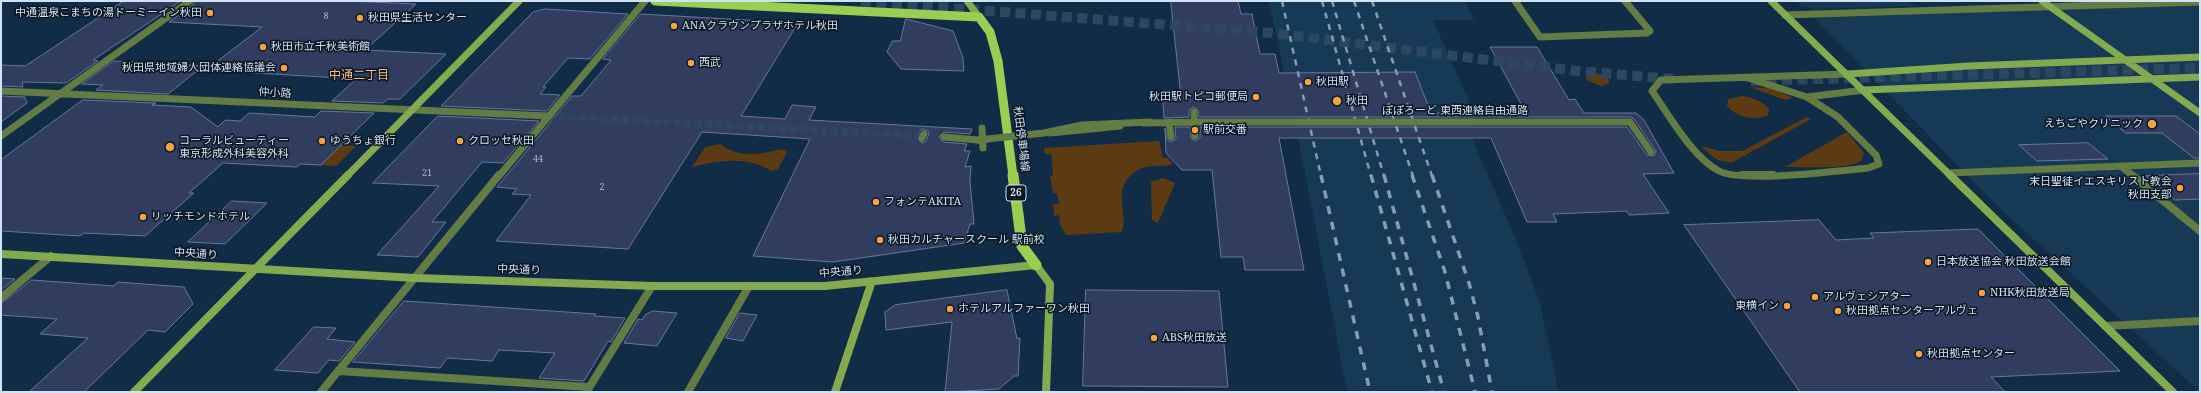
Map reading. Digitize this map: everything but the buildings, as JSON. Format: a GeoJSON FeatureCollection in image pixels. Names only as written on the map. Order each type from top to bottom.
{"type":"FeatureCollection","features":[{"type":"Feature","properties":{"kind":"main road"},"geometry":{"type":"LineString","coordinates":[[655,1],[709,2],[979,17]]}},
{"type":"Feature","properties":{"kind":"main road","name":"秋田停車場線"},"geometry":{"type":"LineString","coordinates":[[979,17],[992,36],[998,61],[1022,246],[1036,265]]}},
{"type":"Feature","properties":{"kind":"street"},"geometry":{"type":"LineString","coordinates":[[1,136],[190,1]]}},
{"type":"Feature","properties":{"kind":"street"},"geometry":{"type":"LineString","coordinates":[[134,392],[519,1]]}},
{"type":"Feature","properties":{"kind":"street"},"geometry":{"type":"LineString","coordinates":[[321,392],[548,116],[645,1]]}},
{"type":"Feature","properties":{"kind":"street"},"geometry":{"type":"LineString","coordinates":[[967,1],[979,17]]}},
{"type":"Feature","properties":{"kind":"street"},"geometry":{"type":"LineString","coordinates":[[1515,1],[1540,37],[1647,33],[1650,31],[1625,1]]}},
{"type":"Feature","properties":{"kind":"street"},"geometry":{"type":"LineString","coordinates":[[1771,1],[1848,74],[2173,392]]}},
{"type":"Feature","properties":{"kind":"street"},"geometry":{"type":"LineString","coordinates":[[2042,1],[2200,113]]}},
{"type":"Feature","properties":{"kind":"street"},"geometry":{"type":"LineString","coordinates":[[1785,15],[2200,2]]}},
{"type":"Feature","properties":{"kind":"street"},"geometry":{"type":"LineString","coordinates":[[1748,78],[1808,97],[1838,117],[1876,155],[1879,164],[1868,168],[1743,176],[1720,172],[1708,163],[1652,91],[1661,80],[1848,74],[1968,66],[2200,57]]}},
{"type":"Feature","properties":{"kind":"street"},"geometry":{"type":"LineString","coordinates":[[1808,97],[1864,90],[2200,77]]}},
{"type":"Feature","properties":{"kind":"street","name":"仲小路"},"geometry":{"type":"LineString","coordinates":[[1,91],[412,111],[548,116]]}},
{"type":"Feature","properties":{"kind":"street"},"geometry":{"type":"LineString","coordinates":[[1192,112],[1192,122],[1195,136]]}},
{"type":"Feature","properties":{"kind":"street"},"geometry":{"type":"LineString","coordinates":[[944,137],[983,139],[1044,133],[1056,129],[1082,126],[1150,122],[1192,122]]}},
{"type":"Feature","properties":{"kind":"street"},"geometry":{"type":"LineString","coordinates":[[1169,122],[1171,137]]}},
{"type":"Feature","properties":{"kind":"street","name":"ぽぽろーど 東西連絡自由通路"},"geometry":{"type":"LineString","coordinates":[[1192,122],[1630,122],[1651,152]]}},
{"type":"Feature","properties":{"kind":"street"},"geometry":{"type":"LineString","coordinates":[[982,128],[983,148]]}},
{"type":"Feature","properties":{"kind":"street"},"geometry":{"type":"LineString","coordinates":[[1948,172],[2200,163]]}},
{"type":"Feature","properties":{"kind":"street"},"geometry":{"type":"LineString","coordinates":[[2121,166],[2200,231]]}},
{"type":"Feature","properties":{"kind":"street","name":"中央通り"},"geometry":{"type":"LineString","coordinates":[[1,254],[414,278],[652,286],[825,286],[1036,265]]}},
{"type":"Feature","properties":{"kind":"street"},"geometry":{"type":"LineString","coordinates":[[1,298],[51,256]]}},
{"type":"Feature","properties":{"kind":"street"},"geometry":{"type":"LineString","coordinates":[[1036,265],[1050,284],[1046,392]]}},
{"type":"Feature","properties":{"kind":"street"},"geometry":{"type":"LineString","coordinates":[[835,392],[872,281]]}},
{"type":"Feature","properties":{"kind":"street"},"geometry":{"type":"LineString","coordinates":[[339,371],[587,390],[652,286]]}},
{"type":"Feature","properties":{"kind":"street"},"geometry":{"type":"LineString","coordinates":[[688,392],[749,286]]}},
{"type":"Feature","properties":{"kind":"street"},"geometry":{"type":"LineString","coordinates":[[2106,326],[2200,321]]}},
{"type":"Feature","properties":{"kind":"shaded area"},"geometry":{"type":"Polygon","coordinates":[[[1269,1],[1465,1],[1474,20],[1433,20],[1472,108],[1474,143],[1514,235],[1539,300],[1559,392],[1347,392],[1302,157],[1269,1]]]}},
{"type":"Feature","properties":{"kind":"shaded area"},"geometry":{"type":"Polygon","coordinates":[[[1796,1],[1908,1],[1914,6],[1814,9],[1801,6],[1796,1]]]}},
{"type":"Feature","properties":{"kind":"shaded area"},"geometry":{"type":"Polygon","coordinates":[[[2071,1],[2200,1],[2200,392],[1993,202],[1815,18],[2081,8],[2071,1]]]}},
{"type":"Feature","properties":{"kind":"shaded area"},"geometry":{"type":"Polygon","coordinates":[[[1597,73],[1607,77],[1610,83],[1601,86],[1586,80],[1587,74],[1597,73]]]}},
{"type":"Feature","properties":{"kind":"shaded area"},"geometry":{"type":"Polygon","coordinates":[[[1749,87],[1771,88],[1793,98],[1785,100],[1749,87]]]}},
{"type":"Feature","properties":{"kind":"shaded area"},"geometry":{"type":"Polygon","coordinates":[[[1743,96],[1764,104],[1769,109],[1768,115],[1757,118],[1740,116],[1727,106],[1728,99],[1743,96]]]}},
{"type":"Feature","properties":{"kind":"shaded area"},"geometry":{"type":"Polygon","coordinates":[[[1807,117],[1811,119],[1733,162],[1719,160],[1701,146],[1720,151],[1742,151],[1807,117]]]}},
{"type":"Feature","properties":{"kind":"shaded area"},"geometry":{"type":"Polygon","coordinates":[[[1847,132],[1864,153],[1859,162],[1851,165],[1833,167],[1785,167],[1847,132]]]}},
{"type":"Feature","properties":{"kind":"shaded area"},"geometry":{"type":"Polygon","coordinates":[[[1159,141],[1163,158],[1168,158],[1173,164],[1142,168],[1131,175],[1125,182],[1122,190],[1124,224],[1122,232],[1066,235],[1060,224],[1059,215],[1054,216],[1053,204],[1059,204],[1057,193],[1053,193],[1050,176],[1053,176],[1051,154],[1045,154],[1044,148],[1159,141]]]}},
{"type":"Feature","properties":{"kind":"shaded area"},"geometry":{"type":"Polygon","coordinates":[[[720,144],[735,152],[750,154],[758,154],[782,149],[787,152],[778,169],[772,171],[762,166],[743,161],[723,161],[692,167],[705,147],[720,144]]]}},
{"type":"Feature","properties":{"kind":"shaded area"},"geometry":{"type":"Polygon","coordinates":[[[341,145],[356,146],[336,166],[321,165],[341,145]]]}},
{"type":"Feature","properties":{"kind":"shaded area"},"geometry":{"type":"Polygon","coordinates":[[[1163,178],[1175,183],[1158,223],[1152,220],[1151,182],[1163,178]]]}},
{"type":"Feature","properties":{"kind":"tunnel"},"geometry":{"type":"LineString","coordinates":[[861,1],[1272,33],[1577,71],[1673,79]]}},
{"type":"Feature","properties":{"kind":"tunnel"},"geometry":{"type":"LineString","coordinates":[[1751,81],[2200,68]]}},
{"type":"Feature","properties":{"kind":"tunnel"},"geometry":{"type":"LineString","coordinates":[[548,116],[923,136]]}},
{"type":"Feature","properties":{"kind":"railway"},"geometry":{"type":"LineString","coordinates":[[1282,1],[1321,176]]}},
{"type":"Feature","properties":{"kind":"railway"},"geometry":{"type":"LineString","coordinates":[[1322,1],[1371,176]]}},
{"type":"Feature","properties":{"kind":"railway"},"geometry":{"type":"LineString","coordinates":[[1332,1],[1384,176]]}},
{"type":"Feature","properties":{"kind":"railway"},"geometry":{"type":"LineString","coordinates":[[1354,1],[1413,176]]}},
{"type":"Feature","properties":{"kind":"railway"},"geometry":{"type":"LineString","coordinates":[[1372,1],[1432,176]]}},
{"type":"Feature","properties":{"kind":"railway"},"geometry":{"type":"LineString","coordinates":[[1321,175],[1370,392]]}},
{"type":"Feature","properties":{"kind":"railway"},"geometry":{"type":"LineString","coordinates":[[1371,175],[1432,392]]}},
{"type":"Feature","properties":{"kind":"railway"},"geometry":{"type":"LineString","coordinates":[[1384,175],[1444,392]]}},
{"type":"Feature","properties":{"kind":"railway"},"geometry":{"type":"LineString","coordinates":[[1412,175],[1445,272],[1475,392]]}},
{"type":"Feature","properties":{"kind":"railway"},"geometry":{"type":"LineString","coordinates":[[1432,175],[1469,283],[1478,317],[1492,392]]}},
{"type":"Feature","properties":{"kind":"place","name":"中通温泉こまちの湯ドーミーイン秋田"},"geometry":{"type":"Point","coordinates":[210,13]}},
{"type":"Feature","properties":{"kind":"place","name":"秋田県生活センター"},"geometry":{"type":"Point","coordinates":[360,18]}},
{"type":"Feature","properties":{"kind":"place","name":"ANAクラウンプラザホテル秋田"},"geometry":{"type":"Point","coordinates":[674,26]}},
{"type":"Feature","properties":{"kind":"place","name":"秋田市立千秋美術館"},"geometry":{"type":"Point","coordinates":[263,47]}},
{"type":"Feature","properties":{"kind":"place","name":"西武"},"geometry":{"type":"Point","coordinates":[691,63]}},
{"type":"Feature","properties":{"kind":"place","name":"秋田県地域婦人団体連絡協議会"},"geometry":{"type":"Point","coordinates":[284,68]}},
{"type":"Feature","properties":{"kind":"place","name":"秋田駅"},"geometry":{"type":"Point","coordinates":[1308,82]}},
{"type":"Feature","properties":{"kind":"place","name":"秋田駅トピコ郵便局"},"geometry":{"type":"Point","coordinates":[1256,97]}},
{"type":"Feature","properties":{"kind":"place","name":"秋田"},"geometry":{"type":"Point","coordinates":[1337,101]}},
{"type":"Feature","properties":{"kind":"place","name":"えちごやクリニック"},"geometry":{"type":"Point","coordinates":[2152,124]}},
{"type":"Feature","properties":{"kind":"place","name":"駅前交番"},"geometry":{"type":"Point","coordinates":[1195,130]}},
{"type":"Feature","properties":{"kind":"place","name":"ゆうちょ銀行"},"geometry":{"type":"Point","coordinates":[322,141]}},
{"type":"Feature","properties":{"kind":"place","name":"クロッセ秋田"},"geometry":{"type":"Point","coordinates":[460,141]}},
{"type":"Feature","properties":{"kind":"place","name":"コーラルビューティー 東京形成外科美容外科"},"geometry":{"type":"Point","coordinates":[170,147]}},
{"type":"Feature","properties":{"kind":"place","name":"末日聖徒イエスキリスト教会 秋田支部"},"geometry":{"type":"Point","coordinates":[2180,188]}},
{"type":"Feature","properties":{"kind":"place","name":"フォンテAKITA"},"geometry":{"type":"Point","coordinates":[876,202]}},
{"type":"Feature","properties":{"kind":"place","name":"リッチモンドホテル"},"geometry":{"type":"Point","coordinates":[143,217]}},
{"type":"Feature","properties":{"kind":"place","name":"秋田カルチャースクール 駅前校"},"geometry":{"type":"Point","coordinates":[880,240]}},
{"type":"Feature","properties":{"kind":"place","name":"日本放送協会 秋田放送会館"},"geometry":{"type":"Point","coordinates":[1928,262]}},
{"type":"Feature","properties":{"kind":"place","name":"NHK秋田放送局"},"geometry":{"type":"Point","coordinates":[1982,293]}},
{"type":"Feature","properties":{"kind":"place","name":"アルヴェシアター"},"geometry":{"type":"Point","coordinates":[1815,297]}},
{"type":"Feature","properties":{"kind":"place","name":"東横イン"},"geometry":{"type":"Point","coordinates":[1787,306]}},
{"type":"Feature","properties":{"kind":"place","name":"ホテルアルファーワン秋田"},"geometry":{"type":"Point","coordinates":[950,309]}},
{"type":"Feature","properties":{"kind":"place","name":"秋田拠点センターアルヴェ"},"geometry":{"type":"Point","coordinates":[1838,311]}},
{"type":"Feature","properties":{"kind":"place","name":"ABS秋田放送"},"geometry":{"type":"Point","coordinates":[1154,338]}},
{"type":"Feature","properties":{"kind":"place","name":"秋田拠点センター"},"geometry":{"type":"Point","coordinates":[1919,354]}},
{"type":"Feature","properties":{"kind":"district","name":"中通二丁目"},"geometry":{"type":"Point","coordinates":[359,76]}}]}
